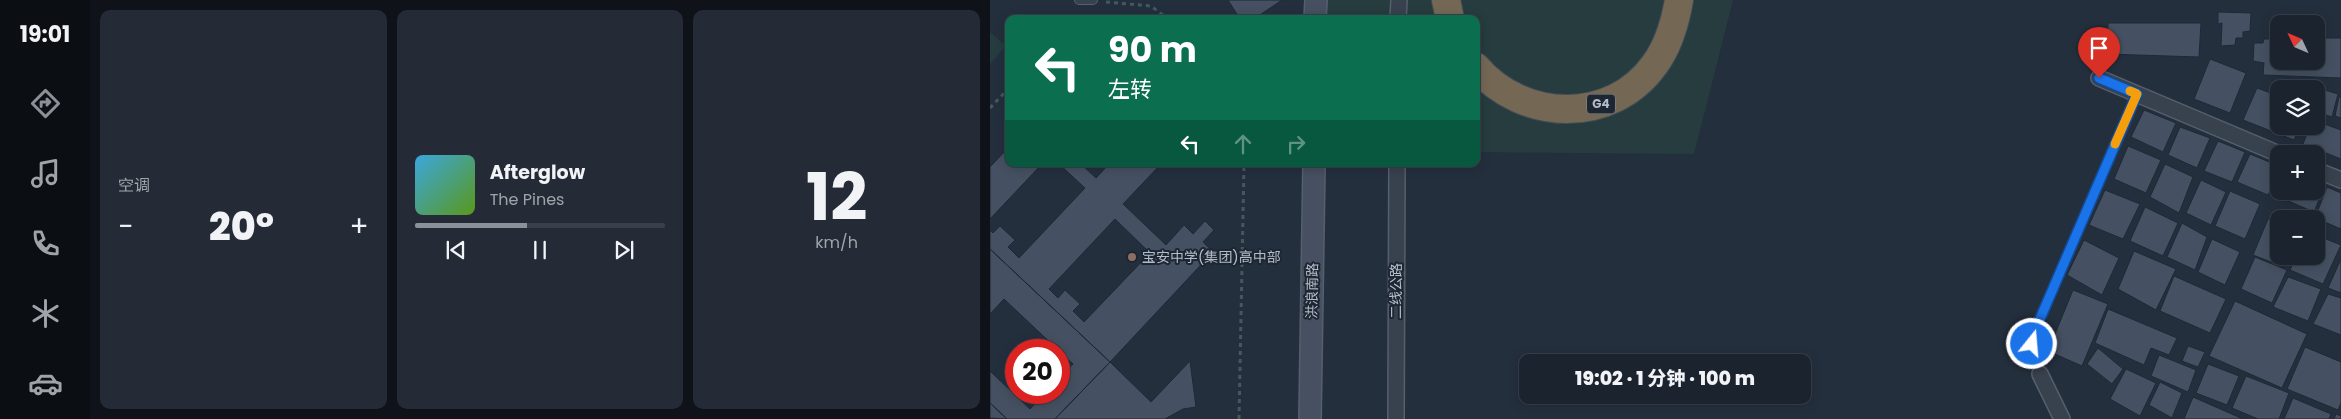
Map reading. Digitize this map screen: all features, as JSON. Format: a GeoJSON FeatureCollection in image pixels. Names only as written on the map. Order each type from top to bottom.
{"type":"FeatureCollection","features":[{"type":"Feature","properties":{"kind":"highway"},"geometry":{"type":"LineString","coordinates":[[1446,0],[1449,15]]}},
{"type":"Feature","properties":{"kind":"highway","name":"G4"},"geometry":{"type":"LineString","coordinates":[[1480,71],[1495,87],[1512,98],[1529,104],[1569,109],[1610,101],[1633,87],[1655,65],[1671,34],[1679,0]]}},
{"type":"Feature","properties":{"kind":"main road"},"geometry":{"type":"LineString","coordinates":[[1316,0],[1316,15]]}},
{"type":"Feature","properties":{"kind":"main road","name":"洪浪南路"},"geometry":{"type":"LineString","coordinates":[[1310,419],[1314,167]]}},
{"type":"Feature","properties":{"kind":"street"},"geometry":{"type":"LineString","coordinates":[[1398,0],[1398,15]]}},
{"type":"Feature","properties":{"kind":"street"},"geometry":{"type":"LineString","coordinates":[[2099,78],[2270,150]]}},
{"type":"Feature","properties":{"kind":"street","name":"二线公路"},"geometry":{"type":"LineString","coordinates":[[1396,419],[1397,167]]}},
{"type":"Feature","properties":{"kind":"street"},"geometry":{"type":"LineString","coordinates":[[2325,174],[2341,180]]}},
{"type":"Feature","properties":{"kind":"street"},"geometry":{"type":"LineString","coordinates":[[2040,374],[2062,419]]}},
{"type":"Feature","properties":{"kind":"lane"},"geometry":{"type":"LineString","coordinates":[[1079,0],[1092,1]]}},
{"type":"Feature","properties":{"kind":"lane"},"geometry":{"type":"LineString","coordinates":[[2040,374],[2034,355],[2033,335],[2137,94]]}},
{"type":"Feature","properties":{"kind":"path"},"geometry":{"type":"LineString","coordinates":[[1079,15],[1092,1],[1151,6],[1163,15]]}},
{"type":"Feature","properties":{"kind":"path"},"geometry":{"type":"LineString","coordinates":[[990,108],[1005,92]]}},
{"type":"Feature","properties":{"kind":"path"},"geometry":{"type":"LineString","coordinates":[[1240,419],[1244,167]]}},
{"type":"Feature","properties":{"kind":"green space"},"geometry":{"type":"Polygon","coordinates":[[[1326,0],[1733,0],[1694,154],[1480,152],[1480,15],[1326,15],[1326,0]]]}},
{"type":"Feature","properties":{"kind":"green space"},"geometry":{"type":"Polygon","coordinates":[[[990,32],[1005,47],[990,64],[990,32]]]}},
{"type":"Feature","properties":{"kind":"building"},"geometry":{"type":"Polygon","coordinates":[[[1228,0],[1282,0],[1260,15],[1237,15],[1228,0]]]}},
{"type":"Feature","properties":{"kind":"building"},"geometry":{"type":"Polygon","coordinates":[[[2218,12],[2251,13],[2250,31],[2243,32],[2243,38],[2236,38],[2235,45],[2221,46],[2222,23],[2218,24],[2218,12]]]}},
{"type":"Feature","properties":{"kind":"building"},"geometry":{"type":"Polygon","coordinates":[[[2108,23],[2201,23],[2199,57],[2107,54],[2108,23]]]}},
{"type":"Feature","properties":{"kind":"building"},"geometry":{"type":"Polygon","coordinates":[[[2325,38],[2341,38],[2341,78],[2263,75],[2264,63],[2253,61],[2254,43],[2263,43],[2264,39],[2270,39],[2270,70],[2325,70],[2325,38]]]}},
{"type":"Feature","properties":{"kind":"building"},"geometry":{"type":"Polygon","coordinates":[[[2210,59],[2246,73],[2230,113],[2194,99],[2210,59]]]}},
{"type":"Feature","properties":{"kind":"building"},"geometry":{"type":"Polygon","coordinates":[[[2257,88],[2270,93],[2270,131],[2243,120],[2257,88]]]}},
{"type":"Feature","properties":{"kind":"building"},"geometry":{"type":"Polygon","coordinates":[[[2325,90],[2338,94],[2332,117],[2325,115],[2325,90]]]}},
{"type":"Feature","properties":{"kind":"building"},"geometry":{"type":"Polygon","coordinates":[[[2339,97],[2341,97],[2341,118],[2335,116],[2339,97]]]}},
{"type":"Feature","properties":{"kind":"building"},"geometry":{"type":"Polygon","coordinates":[[[2144,110],[2176,123],[2163,152],[2131,137],[2144,110]]]}},
{"type":"Feature","properties":{"kind":"building"},"geometry":{"type":"Polygon","coordinates":[[[2325,124],[2341,130],[2341,159],[2325,153],[2325,145],[2303,144],[2306,135],[2325,135],[2325,124]]]}},
{"type":"Feature","properties":{"kind":"building"},"geometry":{"type":"Polygon","coordinates":[[[2180,127],[2210,138],[2197,168],[2168,155],[2180,127]]]}},
{"type":"Feature","properties":{"kind":"building"},"geometry":{"type":"Polygon","coordinates":[[[2281,135],[2296,135],[2294,140],[2281,135]]]}},
{"type":"Feature","properties":{"kind":"building"},"geometry":{"type":"Polygon","coordinates":[[[2218,141],[2245,152],[2232,182],[2204,171],[2218,141]]]}},
{"type":"Feature","properties":{"kind":"building"},"geometry":{"type":"Polygon","coordinates":[[[2128,146],[2161,160],[2146,193],[2114,179],[2128,146]]]}},
{"type":"Feature","properties":{"kind":"building"},"geometry":{"type":"Polygon","coordinates":[[[1005,151],[1005,167],[1039,167],[990,219],[990,167],[1005,151]]]}},
{"type":"Feature","properties":{"kind":"building"},"geometry":{"type":"Polygon","coordinates":[[[2250,154],[2270,162],[2270,191],[2268,195],[2237,182],[2250,154]]]}},
{"type":"Feature","properties":{"kind":"building"},"geometry":{"type":"Polygon","coordinates":[[[2165,164],[2193,177],[2179,213],[2150,197],[2165,164]]]}},
{"type":"Feature","properties":{"kind":"building"},"geometry":{"type":"Polygon","coordinates":[[[1062,167],[1084,167],[1096,178],[1106,167],[1158,167],[1123,204],[1166,245],[1184,225],[1193,234],[1205,221],[1214,230],[1203,242],[1213,252],[1110,362],[990,249],[990,230],[993,233],[1000,226],[1015,240],[1008,247],[1019,258],[1085,188],[1062,167]],[[1115,219],[1049,289],[1058,298],[1065,290],[1080,304],[1073,311],[1084,322],[1150,253],[1115,219]]]}},
{"type":"Feature","properties":{"kind":"building"},"geometry":{"type":"Polygon","coordinates":[[[2201,180],[2226,192],[2211,225],[2186,213],[2201,180]]]}},
{"type":"Feature","properties":{"kind":"building"},"geometry":{"type":"Polygon","coordinates":[[[2327,187],[2341,193],[2341,229],[2325,222],[2325,210],[2318,210],[2322,200],[2325,200],[2327,187]]]}},
{"type":"Feature","properties":{"kind":"building"},"geometry":{"type":"Polygon","coordinates":[[[2105,190],[2140,204],[2123,239],[2089,225],[2105,190]]]}},
{"type":"Feature","properties":{"kind":"building"},"geometry":{"type":"Polygon","coordinates":[[[2230,191],[2260,204],[2245,239],[2215,226],[2230,191]]]}},
{"type":"Feature","properties":{"kind":"building"},"geometry":{"type":"Polygon","coordinates":[[[2286,200],[2319,200],[2315,210],[2309,210],[2286,200]]]}},
{"type":"Feature","properties":{"kind":"building"},"geometry":{"type":"Polygon","coordinates":[[[2145,207],[2178,223],[2163,256],[2130,241],[2145,207]]]}},
{"type":"Feature","properties":{"kind":"building"},"geometry":{"type":"Polygon","coordinates":[[[2268,219],[2270,220],[2270,262],[2253,255],[2268,219]]]}},
{"type":"Feature","properties":{"kind":"building"},"geometry":{"type":"Polygon","coordinates":[[[2182,223],[2207,237],[2195,270],[2167,257],[2182,223]]]}},
{"type":"Feature","properties":{"kind":"building"},"geometry":{"type":"Polygon","coordinates":[[[2212,239],[2240,252],[2225,285],[2198,272],[2212,239]]]}},
{"type":"Feature","properties":{"kind":"building"},"geometry":{"type":"Polygon","coordinates":[[[2325,239],[2341,245],[2323,284],[2290,270],[2292,265],[2325,265],[2325,239]]]}},
{"type":"Feature","properties":{"kind":"building"},"geometry":{"type":"Polygon","coordinates":[[[2084,240],[2119,258],[2102,295],[2067,275],[2084,240]]]}},
{"type":"Feature","properties":{"kind":"building"},"geometry":{"type":"Polygon","coordinates":[[[990,249],[1110,362],[1070,403],[1070,367],[1073,364],[1070,361],[1070,339],[1046,339],[1004,299],[990,314],[990,249]]]}},
{"type":"Feature","properties":{"kind":"building"},"geometry":{"type":"Polygon","coordinates":[[[2134,251],[2176,269],[2156,310],[2118,289],[2134,251]]]}},
{"type":"Feature","properties":{"kind":"building"},"geometry":{"type":"Polygon","coordinates":[[[2255,257],[2270,263],[2270,265],[2287,270],[2272,303],[2241,289],[2255,257]]]}},
{"type":"Feature","properties":{"kind":"building"},"geometry":{"type":"Polygon","coordinates":[[[2341,259],[2341,293],[2328,288],[2341,259]]]}},
{"type":"Feature","properties":{"kind":"building"},"geometry":{"type":"Polygon","coordinates":[[[2174,276],[2226,299],[2210,333],[2160,311],[2174,276]]]}},
{"type":"Feature","properties":{"kind":"building"},"geometry":{"type":"Polygon","coordinates":[[[2288,277],[2321,289],[2308,321],[2273,307],[2288,277]]]}},
{"type":"Feature","properties":{"kind":"building"},"geometry":{"type":"Polygon","coordinates":[[[2073,290],[2108,304],[2082,366],[2048,351],[2073,290]]]}},
{"type":"Feature","properties":{"kind":"building"},"geometry":{"type":"Polygon","coordinates":[[[2328,294],[2341,298],[2341,335],[2313,324],[2328,294]]]}},
{"type":"Feature","properties":{"kind":"building"},"geometry":{"type":"Polygon","coordinates":[[[2235,301],[2307,334],[2282,388],[2209,356],[2235,301]]]}},
{"type":"Feature","properties":{"kind":"building"},"geometry":{"type":"Polygon","coordinates":[[[2108,309],[2177,338],[2169,355],[2151,348],[2144,365],[2095,343],[2108,309]]]}},
{"type":"Feature","properties":{"kind":"building"},"geometry":{"type":"Polygon","coordinates":[[[2188,346],[2205,352],[2198,367],[2182,361],[2188,346]]]}},
{"type":"Feature","properties":{"kind":"building"},"geometry":{"type":"Polygon","coordinates":[[[2305,347],[2341,362],[2341,403],[2338,410],[2287,389],[2305,347]]]}},
{"type":"Feature","properties":{"kind":"building"},"geometry":{"type":"Polygon","coordinates":[[[2098,348],[2123,369],[2112,384],[2087,364],[2098,348]]]}},
{"type":"Feature","properties":{"kind":"building"},"geometry":{"type":"Polygon","coordinates":[[[2159,355],[2196,370],[2188,392],[2151,376],[2159,355]]]}},
{"type":"Feature","properties":{"kind":"building"},"geometry":{"type":"Polygon","coordinates":[[[1190,361],[1196,407],[1183,409],[1165,419],[1055,419],[1110,362],[1151,402],[1190,361]]]}},
{"type":"Feature","properties":{"kind":"building"},"geometry":{"type":"Polygon","coordinates":[[[2208,364],[2239,376],[2227,405],[2196,393],[2208,364]]]}},
{"type":"Feature","properties":{"kind":"building"},"geometry":{"type":"Polygon","coordinates":[[[2126,369],[2156,383],[2140,416],[2110,399],[2126,369]]]}},
{"type":"Feature","properties":{"kind":"building"},"geometry":{"type":"Polygon","coordinates":[[[990,371],[1005,385],[1005,404],[1025,404],[1030,409],[1035,404],[1069,404],[1055,419],[1007,419],[990,403],[990,371]]]}},
{"type":"Feature","properties":{"kind":"building"},"geometry":{"type":"Polygon","coordinates":[[[2246,376],[2289,393],[2279,419],[2258,419],[2232,408],[2246,376]]]}},
{"type":"Feature","properties":{"kind":"building"},"geometry":{"type":"Polygon","coordinates":[[[2160,382],[2182,393],[2172,418],[2149,405],[2160,382]]]}},
{"type":"Feature","properties":{"kind":"building"},"geometry":{"type":"Polygon","coordinates":[[[2193,397],[2243,419],[2184,419],[2193,397]]]}},
{"type":"Feature","properties":{"kind":"building"},"geometry":{"type":"Polygon","coordinates":[[[2293,398],[2331,414],[2329,419],[2284,419],[2293,398]]]}},
{"type":"Feature","properties":{"kind":"building"},"geometry":{"type":"Polygon","coordinates":[[[990,403],[1007,419],[990,418],[990,403]]]}},
{"type":"Feature","properties":{"kind":"building"},"geometry":{"type":"Polygon","coordinates":[[[2336,414],[2341,416],[2341,419],[2334,419],[2336,414]]]}},
{"type":"Feature","properties":{"kind":"slow traffic"},"geometry":{"type":"LineString","coordinates":[[2115,144],[2137,94],[2130,91]]}},
{"type":"Feature","properties":{"kind":"place","name":"宝安中学(集团)高中部"},"geometry":{"type":"Point","coordinates":[1132,257]}},
{"type":"Feature","properties":{"kind":"route"},"geometry":{"type":"LineString","coordinates":[[2032,344],[2033,335],[2137,94],[2099,78]]}}]}
